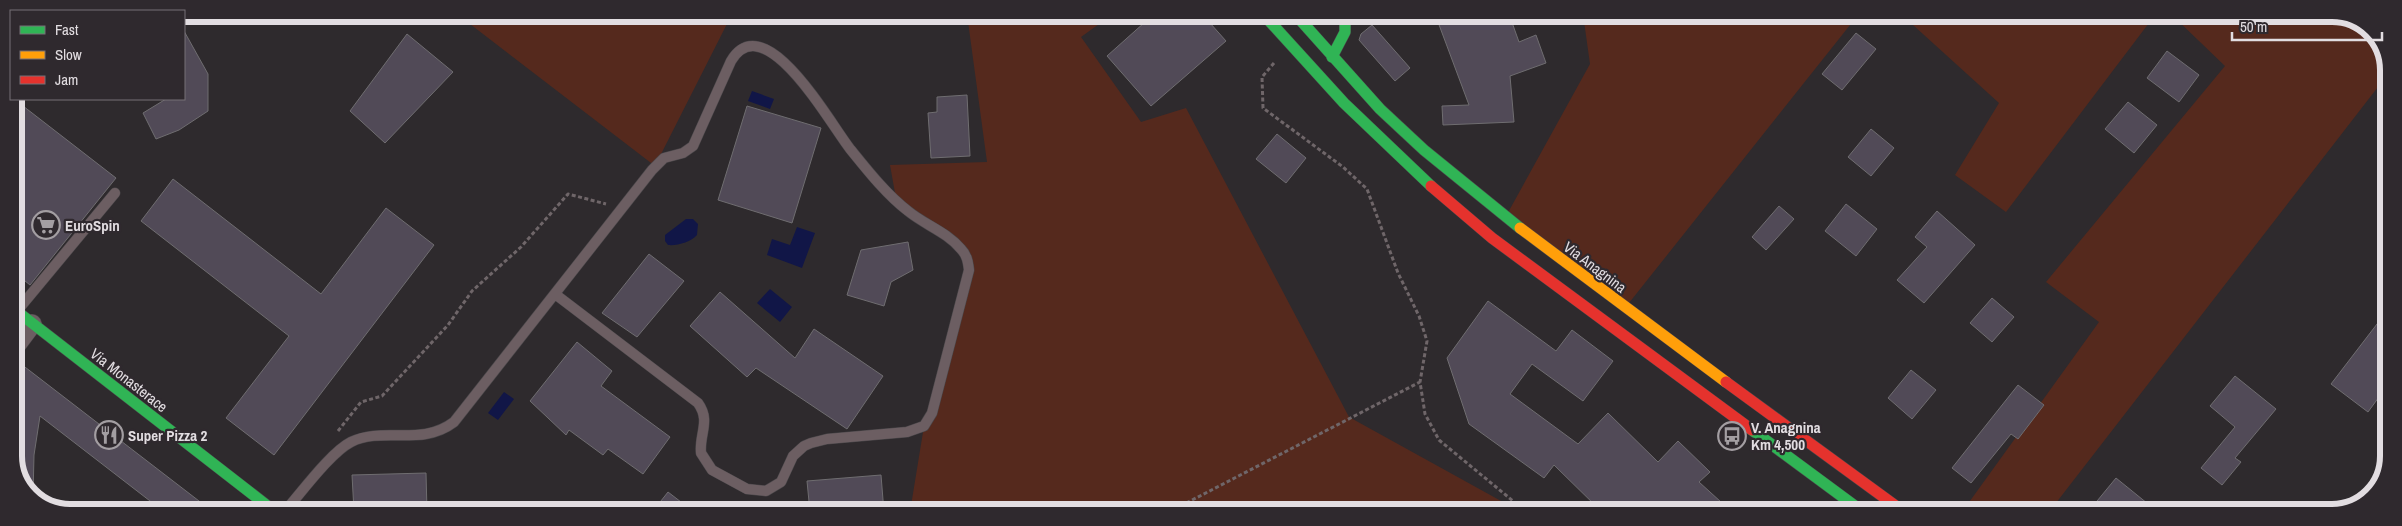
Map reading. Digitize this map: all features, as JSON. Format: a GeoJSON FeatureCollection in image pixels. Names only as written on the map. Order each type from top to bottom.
{"type":"FeatureCollection","features":[{"type":"Feature","properties":{"kind":"main road"},"geometry":{"type":"LineString","coordinates":[[1270,22],[1371,132],[1442,197],[1492,238],[1852,504]]}},
{"type":"Feature","properties":{"kind":"main road","name":"Via Anagnina"},"geometry":{"type":"LineString","coordinates":[[1302,22],[1401,130],[1488,204],[1893,504]]}},
{"type":"Feature","properties":{"kind":"main road"},"geometry":{"type":"LineString","coordinates":[[1332,57],[1346,35],[1346,22]]}},
{"type":"Feature","properties":{"kind":"main road","name":"Via Monasterace"},"geometry":{"type":"LineString","coordinates":[[23,316],[265,504]]}},
{"type":"Feature","properties":{"kind":"street"},"geometry":{"type":"LineString","coordinates":[[23,336],[32,324]]}},
{"type":"Feature","properties":{"kind":"lane"},"geometry":{"type":"LineString","coordinates":[[291,504],[338,452],[352,442],[366,437],[425,435],[442,431],[454,422],[621,208],[664,158],[683,153],[693,146],[731,62],[739,50],[751,45],[766,49],[804,84],[849,148],[876,180],[908,211],[950,238],[966,255],[968,275],[929,420],[924,426],[908,432],[827,439],[811,443],[798,451],[781,482],[774,488],[766,491],[747,489],[712,470],[703,459],[700,447],[705,430],[705,415],[693,398],[555,294]]}},
{"type":"Feature","properties":{"kind":"lane"},"geometry":{"type":"LineString","coordinates":[[23,301],[115,193]]}},
{"type":"Feature","properties":{"kind":"path"},"geometry":{"type":"LineString","coordinates":[[1289,45],[1262,77],[1263,108],[1343,167],[1367,189],[1427,341],[1420,382],[1425,414],[1439,440],[1516,504]]}},
{"type":"Feature","properties":{"kind":"path"},"geometry":{"type":"LineString","coordinates":[[337,432],[360,402],[382,396],[448,325],[472,291],[521,247],[568,194],[621,208]]}},
{"type":"Feature","properties":{"kind":"path"},"geometry":{"type":"LineString","coordinates":[[1184,504],[1420,382]]}},
{"type":"Feature","properties":{"kind":"shaded area"},"geometry":{"type":"Polygon","coordinates":[[[467,22],[728,22],[655,166],[467,22]]]}},
{"type":"Feature","properties":{"kind":"shaded area"},"geometry":{"type":"Polygon","coordinates":[[[968,22],[1102,22],[1081,37],[1141,122],[1186,108],[1349,417],[1507,504],[911,504],[924,426],[968,275],[966,255],[897,204],[890,165],[987,162],[968,22]]]}},
{"type":"Feature","properties":{"kind":"shaded area"},"geometry":{"type":"Polygon","coordinates":[[[1584,22],[1852,22],[1625,308],[1505,218],[1590,64],[1584,22]]]}},
{"type":"Feature","properties":{"kind":"shaded area"},"geometry":{"type":"Polygon","coordinates":[[[1910,22],[2150,22],[2006,212],[1955,175],[1999,103],[1910,22]]]}},
{"type":"Feature","properties":{"kind":"shaded area"},"geometry":{"type":"Polygon","coordinates":[[[2179,22],[2341,23],[2361,32],[2373,47],[2378,58],[2379,86],[2055,504],[1968,504],[2099,322],[2046,282],[2225,66],[2179,22]]]}},
{"type":"Feature","properties":{"kind":"shaded area"},"geometry":{"type":"Polygon","coordinates":[[[752,91],[774,99],[770,109],[748,101],[752,91]]]}},
{"type":"Feature","properties":{"kind":"shaded area"},"geometry":{"type":"Polygon","coordinates":[[[686,219],[693,219],[698,224],[697,235],[684,243],[668,245],[665,241],[665,235],[686,219]]]}},
{"type":"Feature","properties":{"kind":"shaded area"},"geometry":{"type":"Polygon","coordinates":[[[797,227],[815,233],[802,268],[767,255],[772,239],[790,245],[797,227]]]}},
{"type":"Feature","properties":{"kind":"shaded area"},"geometry":{"type":"Polygon","coordinates":[[[770,289],[792,307],[780,322],[757,303],[770,289]]]}},
{"type":"Feature","properties":{"kind":"shaded area"},"geometry":{"type":"Polygon","coordinates":[[[504,392],[514,399],[498,420],[488,413],[504,392]]]}},
{"type":"Feature","properties":{"kind":"building"},"geometry":{"type":"Polygon","coordinates":[[[1145,22],[1209,22],[1226,41],[1151,106],[1107,56],[1145,22]]]}},
{"type":"Feature","properties":{"kind":"building"},"geometry":{"type":"Polygon","coordinates":[[[1438,22],[1512,22],[1519,42],[1536,35],[1546,63],[1510,76],[1514,122],[1443,125],[1442,106],[1469,105],[1438,22]]]}},
{"type":"Feature","properties":{"kind":"building"},"geometry":{"type":"Polygon","coordinates":[[[1372,25],[1410,68],[1395,81],[1359,40],[1361,34],[1372,25]]]}},
{"type":"Feature","properties":{"kind":"building"},"geometry":{"type":"Polygon","coordinates":[[[185,33],[208,74],[208,111],[179,130],[156,139],[143,113],[164,100],[185,100],[185,33]]]}},
{"type":"Feature","properties":{"kind":"building"},"geometry":{"type":"Polygon","coordinates":[[[1856,33],[1876,49],[1842,90],[1822,74],[1856,33]]]}},
{"type":"Feature","properties":{"kind":"building"},"geometry":{"type":"Polygon","coordinates":[[[407,34],[453,72],[385,143],[350,111],[407,34]]]}},
{"type":"Feature","properties":{"kind":"building"},"geometry":{"type":"Polygon","coordinates":[[[2167,51],[2199,75],[2179,102],[2147,78],[2167,51]]]}},
{"type":"Feature","properties":{"kind":"building"},"geometry":{"type":"Polygon","coordinates":[[[967,95],[970,156],[931,158],[928,113],[937,112],[937,97],[967,95]]]}},
{"type":"Feature","properties":{"kind":"building"},"geometry":{"type":"Polygon","coordinates":[[[2128,102],[2157,125],[2134,153],[2105,129],[2128,102]]]}},
{"type":"Feature","properties":{"kind":"building","name":"EuroSpin"},"geometry":{"type":"Polygon","coordinates":[[[22,105],[116,178],[30,285],[23,279],[22,105]]]}},
{"type":"Feature","properties":{"kind":"building"},"geometry":{"type":"Polygon","coordinates":[[[747,106],[821,128],[792,223],[718,200],[747,106]]]}},
{"type":"Feature","properties":{"kind":"building"},"geometry":{"type":"Polygon","coordinates":[[[1871,129],[1894,148],[1871,176],[1848,157],[1871,129]]]}},
{"type":"Feature","properties":{"kind":"building"},"geometry":{"type":"Polygon","coordinates":[[[1277,134],[1306,158],[1286,183],[1256,159],[1277,134]]]}},
{"type":"Feature","properties":{"kind":"building"},"geometry":{"type":"Polygon","coordinates":[[[173,179],[321,294],[386,208],[434,245],[274,455],[226,418],[289,336],[141,221],[173,179]]]}},
{"type":"Feature","properties":{"kind":"building"},"geometry":{"type":"Polygon","coordinates":[[[1846,204],[1877,229],[1856,256],[1825,231],[1846,204]]]}},
{"type":"Feature","properties":{"kind":"building"},"geometry":{"type":"Polygon","coordinates":[[[1779,206],[1794,219],[1766,250],[1752,237],[1779,206]]]}},
{"type":"Feature","properties":{"kind":"building"},"geometry":{"type":"Polygon","coordinates":[[[1937,211],[1975,245],[1924,303],[1897,280],[1927,247],[1915,237],[1937,211]]]}},
{"type":"Feature","properties":{"kind":"building"},"geometry":{"type":"Polygon","coordinates":[[[908,242],[913,270],[891,282],[884,306],[847,295],[861,250],[908,242]]]}},
{"type":"Feature","properties":{"kind":"building"},"geometry":{"type":"Polygon","coordinates":[[[649,254],[684,281],[637,337],[602,313],[649,254]]]}},
{"type":"Feature","properties":{"kind":"building"},"geometry":{"type":"Polygon","coordinates":[[[720,292],[795,358],[814,329],[883,376],[847,429],[756,368],[747,377],[690,326],[720,292]]]}},
{"type":"Feature","properties":{"kind":"building"},"geometry":{"type":"Polygon","coordinates":[[[1992,298],[2014,317],[1992,342],[1970,323],[1992,298]]]}},
{"type":"Feature","properties":{"kind":"building"},"geometry":{"type":"Polygon","coordinates":[[[1488,301],[1556,351],[1572,330],[1613,361],[1583,401],[1532,364],[1510,394],[1578,444],[1608,413],[1658,462],[1678,441],[1710,472],[1699,482],[1723,504],[1594,504],[1554,465],[1544,478],[1469,424],[1447,358],[1488,301]]]}},
{"type":"Feature","properties":{"kind":"building"},"geometry":{"type":"Polygon","coordinates":[[[2380,321],[2380,396],[2368,412],[2331,384],[2380,321]]]}},
{"type":"Feature","properties":{"kind":"building"},"geometry":{"type":"Polygon","coordinates":[[[577,342],[612,371],[601,386],[670,437],[643,474],[608,449],[603,455],[569,430],[566,435],[530,401],[577,342]]]}},
{"type":"Feature","properties":{"kind":"building"},"geometry":{"type":"Polygon","coordinates":[[[23,365],[203,504],[154,504],[40,416],[34,455],[33,486],[23,465],[23,365]]]}},
{"type":"Feature","properties":{"kind":"building"},"geometry":{"type":"Polygon","coordinates":[[[1911,370],[1936,390],[1912,419],[1888,398],[1911,370]]]}},
{"type":"Feature","properties":{"kind":"building"},"geometry":{"type":"Polygon","coordinates":[[[2235,376],[2276,409],[2235,458],[2241,462],[2222,485],[2201,468],[2235,427],[2210,406],[2235,376]]]}},
{"type":"Feature","properties":{"kind":"building"},"geometry":{"type":"Polygon","coordinates":[[[2018,385],[2044,405],[2018,439],[2011,434],[1971,483],[1952,468],[2018,385]]]}},
{"type":"Feature","properties":{"kind":"building"},"geometry":{"type":"Polygon","coordinates":[[[426,473],[427,504],[354,504],[352,475],[426,473]]]}},
{"type":"Feature","properties":{"kind":"building"},"geometry":{"type":"Polygon","coordinates":[[[881,475],[883,504],[809,504],[807,481],[881,475]]]}},
{"type":"Feature","properties":{"kind":"building"},"geometry":{"type":"Polygon","coordinates":[[[2116,478],[2148,504],[2095,504],[2116,478]]]}},
{"type":"Feature","properties":{"kind":"building"},"geometry":{"type":"Polygon","coordinates":[[[668,492],[684,504],[659,504],[668,492]]]}},
{"type":"Feature","properties":{"kind":"traffic: fast"},"geometry":{"type":"LineString","coordinates":[[1270,22],[1344,103],[1431,186]]}},
{"type":"Feature","properties":{"kind":"traffic: fast"},"geometry":{"type":"LineString","coordinates":[[1302,22],[1380,109],[1424,150],[1520,228]]}},
{"type":"Feature","properties":{"kind":"traffic: fast"},"geometry":{"type":"LineString","coordinates":[[1332,57],[1345,32],[1345,22]]}},
{"type":"Feature","properties":{"kind":"traffic: fast"},"geometry":{"type":"LineString","coordinates":[[23,316],[265,504]]}},
{"type":"Feature","properties":{"kind":"traffic: fast"},"geometry":{"type":"LineString","coordinates":[[1752,430],[1852,504]]}},
{"type":"Feature","properties":{"kind":"traffic: slow"},"geometry":{"type":"LineString","coordinates":[[1520,228],[1726,382]]}},
{"type":"Feature","properties":{"kind":"traffic: jam"},"geometry":{"type":"LineString","coordinates":[[1431,186],[1492,238],[1752,430]]}},
{"type":"Feature","properties":{"kind":"traffic: jam"},"geometry":{"type":"LineString","coordinates":[[1726,382],[1893,504]]}},
{"type":"Feature","properties":{"kind":"place","name":"EuroSpin"},"geometry":{"type":"Point","coordinates":[46,225]}},
{"type":"Feature","properties":{"kind":"place","name":"Super Pizza 2"},"geometry":{"type":"Point","coordinates":[109,435]}},
{"type":"Feature","properties":{"kind":"place","name":"V. Anagnina Km 4,500"},"geometry":{"type":"Point","coordinates":[1732,436]}}]}
